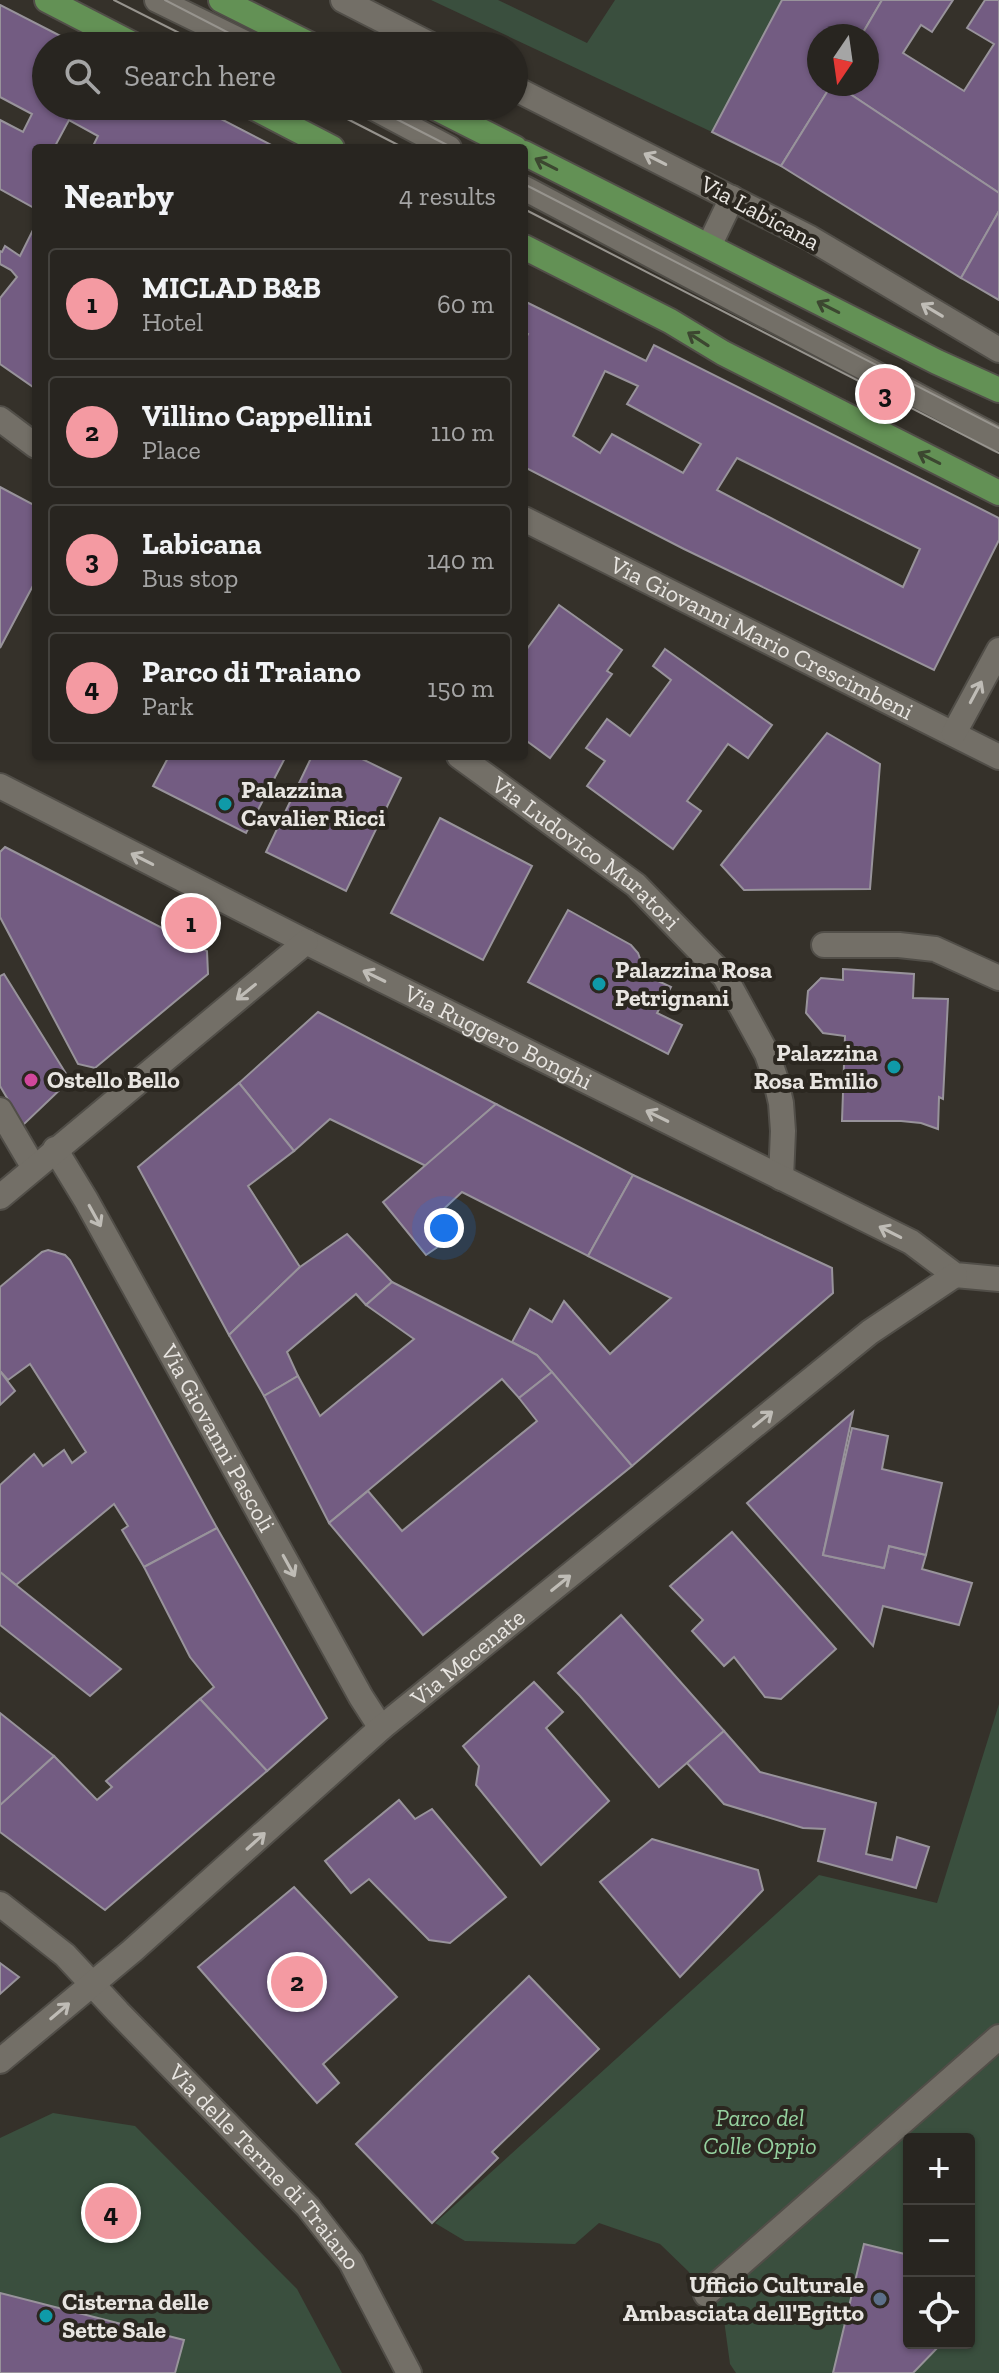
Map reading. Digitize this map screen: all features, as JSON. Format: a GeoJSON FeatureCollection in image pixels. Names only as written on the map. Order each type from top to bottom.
{"type":"FeatureCollection","features":[{"type":"Feature","properties":{"kind":"main road"},"geometry":{"type":"LineString","coordinates":[[47,0],[109,32]]}},
{"type":"Feature","properties":{"kind":"main road"},"geometry":{"type":"LineString","coordinates":[[221,0],[285,32]]}},
{"type":"Feature","properties":{"kind":"main road"},"geometry":{"type":"LineString","coordinates":[[278,120],[324,144]]}},
{"type":"Feature","properties":{"kind":"main road"},"geometry":{"type":"LineString","coordinates":[[460,120],[507,144]]}},
{"type":"Feature","properties":{"kind":"main road"},"geometry":{"type":"LineString","coordinates":[[528,155],[937,362],[999,390]]}},
{"type":"Feature","properties":{"kind":"main road"},"geometry":{"type":"LineString","coordinates":[[528,249],[670,321],[723,353],[999,493]]}},
{"type":"Feature","properties":{"kind":"street"},"geometry":{"type":"LineString","coordinates":[[157,0],[222,32]]}},
{"type":"Feature","properties":{"kind":"street"},"geometry":{"type":"LineString","coordinates":[[343,0],[406,32]]}},
{"type":"Feature","properties":{"kind":"street","name":"Via Labicana"},"geometry":{"type":"LineString","coordinates":[[528,95],[810,238],[999,350]]}},
{"type":"Feature","properties":{"kind":"street"},"geometry":{"type":"LineString","coordinates":[[396,120],[441,144]]}},
{"type":"Feature","properties":{"kind":"street"},"geometry":{"type":"LineString","coordinates":[[528,190],[999,439]]}},
{"type":"Feature","properties":{"kind":"street"},"geometry":{"type":"LineString","coordinates":[[709,246],[732,198]]}},
{"type":"Feature","properties":{"kind":"street"},"geometry":{"type":"LineString","coordinates":[[0,419],[32,443]]}},
{"type":"Feature","properties":{"kind":"street","name":"Via Giovanni Mario Crescimbeni"},"geometry":{"type":"LineString","coordinates":[[528,521],[999,757]]}},
{"type":"Feature","properties":{"kind":"street"},"geometry":{"type":"LineString","coordinates":[[954,733],[999,650]]}},
{"type":"Feature","properties":{"kind":"street","name":"Via Ludovico Muratori"},"geometry":{"type":"LineString","coordinates":[[464,760],[636,885],[725,977],[767,1054],[775,1077],[783,1131],[781,1178]]}},
{"type":"Feature","properties":{"kind":"street","name":"Via Ruggero Bonghi"},"geometry":{"type":"LineString","coordinates":[[0,786],[306,942],[911,1242],[955,1275]]}},
{"type":"Feature","properties":{"kind":"street"},"geometry":{"type":"LineString","coordinates":[[0,1197],[306,942]]}},
{"type":"Feature","properties":{"kind":"street"},"geometry":{"type":"LineString","coordinates":[[824,945],[879,944],[935,949],[999,978]]}},
{"type":"Feature","properties":{"kind":"street"},"geometry":{"type":"LineString","coordinates":[[0,1110],[34,1168]]}},
{"type":"Feature","properties":{"kind":"street","name":"Via Giovanni Pascoli"},"geometry":{"type":"LineString","coordinates":[[55,1149],[381,1728]]}},
{"type":"Feature","properties":{"kind":"street"},"geometry":{"type":"LineString","coordinates":[[955,1275],[999,1279]]}},
{"type":"Feature","properties":{"kind":"street","name":"Via Mecenate"},"geometry":{"type":"LineString","coordinates":[[0,2061],[132,1951],[381,1728],[870,1332],[955,1275]]}},
{"type":"Feature","properties":{"kind":"street","name":"Via delle Terme di Traiano"},"geometry":{"type":"LineString","coordinates":[[0,1904],[65,1955],[308,2207],[351,2262],[409,2373]]}},
{"type":"Feature","properties":{"kind":"street"},"geometry":{"type":"LineString","coordinates":[[706,2294],[999,2037]]}},
{"type":"Feature","properties":{"kind":"green space"},"geometry":{"type":"Polygon","coordinates":[[[431,0],[498,0],[587,43],[615,0],[782,0],[712,132],[528,46],[528,32],[499,32],[431,0]]]}},
{"type":"Feature","properties":{"kind":"green space","name":"Parco del Colle Oppio"},"geometry":{"type":"Polygon","coordinates":[[[999,1704],[999,2373],[736,2373],[730,2364],[724,2320],[688,2271],[660,2244],[599,2223],[575,2244],[465,2241],[435,2223],[819,1875],[937,1903],[999,1704]]]}},
{"type":"Feature","properties":{"kind":"green space"},"geometry":{"type":"Polygon","coordinates":[[[53,2113],[135,2126],[297,2289],[342,2373],[0,2373],[0,2138],[53,2113]]]}},
{"type":"Feature","properties":{"kind":"building"},"geometry":{"type":"Polygon","coordinates":[[[782,0],[882,0],[868,24],[807,24],[807,96],[825,96],[781,166],[712,132],[782,0]]]}},
{"type":"Feature","properties":{"kind":"building"},"geometry":{"type":"Polygon","coordinates":[[[882,0],[953,0],[932,32],[921,25],[903,53],[964,91],[994,44],[967,28],[985,0],[999,0],[999,193],[853,96],[879,96],[879,24],[868,24],[882,0]]]}},
{"type":"Feature","properties":{"kind":"building"},"geometry":{"type":"Polygon","coordinates":[[[0,5],[53,32],[32,32],[32,114],[0,97],[0,5]]]}},
{"type":"Feature","properties":{"kind":"building"},"geometry":{"type":"Polygon","coordinates":[[[825,96],[853,96],[999,193],[999,211],[961,278],[781,166],[825,96]]]}},
{"type":"Feature","properties":{"kind":"building"},"geometry":{"type":"Polygon","coordinates":[[[32,114],[32,120],[69,120],[56,144],[32,144],[32,207],[0,189],[0,120],[23,132],[32,114]]]}},
{"type":"Feature","properties":{"kind":"building"},"geometry":{"type":"Polygon","coordinates":[[[69,120],[223,120],[269,144],[94,144],[98,136],[69,120]]]}},
{"type":"Feature","properties":{"kind":"building"},"geometry":{"type":"Polygon","coordinates":[[[999,211],[999,300],[961,278],[999,211]]]}},
{"type":"Feature","properties":{"kind":"building"},"geometry":{"type":"Polygon","coordinates":[[[32,232],[32,386],[0,364],[0,298],[17,277],[0,264],[0,251],[5,246],[20,256],[32,232]]]}},
{"type":"Feature","properties":{"kind":"building"},"geometry":{"type":"Polygon","coordinates":[[[528,303],[646,361],[654,345],[999,518],[999,540],[934,670],[684,549],[528,469],[528,303]],[[605,371],[573,436],[600,453],[612,434],[683,473],[701,444],[627,404],[638,386],[605,371]],[[737,458],[717,490],[903,587],[920,549],[737,458]]]}},
{"type":"Feature","properties":{"kind":"building"},"geometry":{"type":"Polygon","coordinates":[[[0,487],[32,504],[32,588],[0,648],[0,487]]]}},
{"type":"Feature","properties":{"kind":"building"},"geometry":{"type":"Polygon","coordinates":[[[559,605],[622,650],[607,671],[612,674],[550,758],[528,742],[528,648],[559,605]]]}},
{"type":"Feature","properties":{"kind":"building"},"geometry":{"type":"Polygon","coordinates":[[[665,649],[772,725],[748,758],[728,744],[687,801],[701,811],[673,849],[587,786],[605,761],[586,748],[607,719],[630,736],[671,680],[653,666],[665,649]]]}},
{"type":"Feature","properties":{"kind":"building"},"geometry":{"type":"Polygon","coordinates":[[[827,733],[880,764],[870,889],[744,890],[721,865],[827,733]]]}},
{"type":"Feature","properties":{"kind":"building","name":"Palazzina Cavalier Ricci"},"geometry":{"type":"Polygon","coordinates":[[[167,760],[284,760],[246,833],[153,786],[167,760]]]}},
{"type":"Feature","properties":{"kind":"building"},"geometry":{"type":"Polygon","coordinates":[[[310,760],[364,760],[401,778],[346,891],[266,852],[310,760]]]}},
{"type":"Feature","properties":{"kind":"building"},"geometry":{"type":"Polygon","coordinates":[[[440,818],[532,866],[483,960],[391,913],[440,818]]]}},
{"type":"Feature","properties":{"kind":"building"},"geometry":{"type":"Polygon","coordinates":[[[5,847],[207,951],[208,974],[95,1068],[78,1064],[0,917],[0,852],[5,847]]]}},
{"type":"Feature","properties":{"kind":"building","name":"Palazzina Rosa Petrignani"},"geometry":{"type":"Polygon","coordinates":[[[568,910],[631,945],[642,964],[641,973],[671,987],[657,1013],[682,1025],[668,1054],[528,982],[568,910]]]}},
{"type":"Feature","properties":{"kind":"building","name":"Palazzina Rosa Emilio"},"geometry":{"type":"Polygon","coordinates":[[[843,969],[914,974],[913,998],[948,999],[943,1099],[939,1097],[938,1129],[901,1121],[842,1121],[845,1036],[823,1033],[806,1013],[808,991],[821,978],[843,980],[843,969]]]}},
{"type":"Feature","properties":{"kind":"building"},"geometry":{"type":"Polygon","coordinates":[[[4,974],[70,1080],[23,1125],[0,1086],[0,976],[4,974]]]}},
{"type":"Feature","properties":{"kind":"building"},"geometry":{"type":"Polygon","coordinates":[[[318,1012],[496,1104],[426,1166],[330,1119],[294,1151],[239,1083],[318,1012]]]}},
{"type":"Feature","properties":{"kind":"building"},"geometry":{"type":"Polygon","coordinates":[[[239,1083],[294,1151],[248,1186],[300,1267],[229,1335],[138,1167],[239,1083]]]}},
{"type":"Feature","properties":{"kind":"building"},"geometry":{"type":"Polygon","coordinates":[[[496,1104],[633,1175],[588,1256],[462,1192],[435,1217],[452,1237],[426,1255],[383,1202],[496,1104]]]}},
{"type":"Feature","properties":{"kind":"building"},"geometry":{"type":"Polygon","coordinates":[[[633,1175],[832,1268],[833,1293],[632,1466],[537,1355],[512,1342],[530,1309],[552,1322],[564,1301],[610,1354],[671,1298],[588,1256],[633,1175]]]}},
{"type":"Feature","properties":{"kind":"building"},"geometry":{"type":"Polygon","coordinates":[[[347,1234],[392,1282],[366,1305],[356,1294],[287,1352],[298,1376],[264,1396],[229,1335],[300,1267],[347,1234]]]}},
{"type":"Feature","properties":{"kind":"building"},"geometry":{"type":"Polygon","coordinates":[[[48,1250],[65,1255],[70,1260],[217,1528],[144,1567],[122,1530],[128,1526],[114,1504],[16,1585],[0,1572],[0,1485],[34,1454],[43,1466],[64,1450],[72,1463],[86,1452],[30,1364],[8,1380],[0,1371],[0,1287],[48,1250]]]}},
{"type":"Feature","properties":{"kind":"building"},"geometry":{"type":"Polygon","coordinates":[[[392,1282],[537,1355],[552,1372],[519,1398],[502,1379],[329,1523],[264,1396],[298,1376],[320,1416],[414,1339],[366,1305],[392,1282]]]}},
{"type":"Feature","properties":{"kind":"building"},"geometry":{"type":"Polygon","coordinates":[[[0,1371],[15,1391],[0,1405],[0,1371]]]}},
{"type":"Feature","properties":{"kind":"building"},"geometry":{"type":"Polygon","coordinates":[[[552,1372],[632,1466],[423,1635],[329,1523],[368,1491],[402,1531],[537,1421],[519,1398],[552,1372]]]}},
{"type":"Feature","properties":{"kind":"building"},"geometry":{"type":"Polygon","coordinates":[[[853,1412],[823,1555],[884,1568],[889,1546],[926,1555],[922,1569],[972,1583],[959,1625],[883,1606],[873,1646],[747,1503],[853,1412]]]}},
{"type":"Feature","properties":{"kind":"building"},"geometry":{"type":"Polygon","coordinates":[[[852,1428],[888,1436],[882,1469],[942,1483],[926,1555],[889,1546],[884,1568],[823,1555],[852,1428]]]}},
{"type":"Feature","properties":{"kind":"building"},"geometry":{"type":"Polygon","coordinates":[[[217,1528],[327,1718],[267,1771],[200,1699],[214,1687],[190,1657],[144,1567],[217,1528]]]}},
{"type":"Feature","properties":{"kind":"building"},"geometry":{"type":"Polygon","coordinates":[[[732,1532],[836,1649],[781,1699],[765,1697],[734,1657],[724,1666],[692,1631],[703,1620],[670,1586],[732,1532]]]}},
{"type":"Feature","properties":{"kind":"building"},"geometry":{"type":"Polygon","coordinates":[[[0,1572],[121,1669],[90,1696],[0,1625],[0,1572]]]}},
{"type":"Feature","properties":{"kind":"building"},"geometry":{"type":"Polygon","coordinates":[[[621,1615],[724,1731],[659,1787],[558,1673],[621,1615]]]}},
{"type":"Feature","properties":{"kind":"building"},"geometry":{"type":"Polygon","coordinates":[[[534,1682],[563,1712],[546,1728],[609,1801],[541,1865],[476,1785],[479,1766],[463,1746],[534,1682]]]}},
{"type":"Feature","properties":{"kind":"building"},"geometry":{"type":"Polygon","coordinates":[[[200,1699],[267,1771],[105,1910],[0,1832],[0,1805],[54,1756],[97,1800],[112,1787],[106,1781],[200,1699]]]}},
{"type":"Feature","properties":{"kind":"building"},"geometry":{"type":"Polygon","coordinates":[[[0,1713],[54,1756],[0,1805],[0,1713]]]}},
{"type":"Feature","properties":{"kind":"building"},"geometry":{"type":"Polygon","coordinates":[[[724,1731],[760,1772],[876,1803],[866,1854],[892,1860],[897,1837],[929,1847],[916,1888],[818,1861],[825,1829],[803,1828],[724,1804],[687,1763],[724,1731]]]}},
{"type":"Feature","properties":{"kind":"building"},"geometry":{"type":"Polygon","coordinates":[[[399,1800],[415,1819],[432,1809],[506,1897],[450,1943],[429,1940],[369,1879],[351,1893],[325,1861],[399,1800]]]}},
{"type":"Feature","properties":{"kind":"building"},"geometry":{"type":"Polygon","coordinates":[[[652,1839],[758,1870],[763,1890],[680,1977],[600,1882],[652,1839]]]}},
{"type":"Feature","properties":{"kind":"building"},"geometry":{"type":"Polygon","coordinates":[[[294,1887],[397,1997],[323,2064],[339,2083],[317,2103],[198,1967],[294,1887]]]}},
{"type":"Feature","properties":{"kind":"building"},"geometry":{"type":"Polygon","coordinates":[[[0,1963],[19,1977],[0,1994],[0,1963]]]}},
{"type":"Feature","properties":{"kind":"building"},"geometry":{"type":"Polygon","coordinates":[[[529,1976],[599,2049],[492,2152],[498,2158],[432,2223],[356,2144],[529,1976]]]}},
{"type":"Feature","properties":{"kind":"building","name":"Ufficio Culturale Ambasciata dell'Egitto"},"geometry":{"type":"Polygon","coordinates":[[[864,2244],[903,2254],[903,2349],[936,2349],[913,2373],[833,2373],[864,2244]]]}},
{"type":"Feature","properties":{"kind":"building","name":"Cisterna delle Sette Sale"},"geometry":{"type":"Polygon","coordinates":[[[0,2293],[184,2340],[175,2373],[0,2373],[0,2293]]]}},
{"type":"Feature","properties":{"kind":"tram line"},"geometry":{"type":"LineString","coordinates":[[114,0],[177,32]]}},
{"type":"Feature","properties":{"kind":"tram line"},"geometry":{"type":"LineString","coordinates":[[165,0],[227,32]]}},
{"type":"Feature","properties":{"kind":"tram line"},"geometry":{"type":"LineString","coordinates":[[349,120],[396,144]]}},
{"type":"Feature","properties":{"kind":"tram line"},"geometry":{"type":"LineString","coordinates":[[398,120],[445,144]]}},
{"type":"Feature","properties":{"kind":"tram line"},"geometry":{"type":"LineString","coordinates":[[528,186],[999,428]]}},
{"type":"Feature","properties":{"kind":"tram line"},"geometry":{"type":"LineString","coordinates":[[528,211],[999,453]]}},
{"type":"Feature","properties":{"kind":"place","name":"Labicana"},"geometry":{"type":"Point","coordinates":[885,394]}},
{"type":"Feature","properties":{"kind":"place","name":"Palazzina Cavalier Ricci"},"geometry":{"type":"Point","coordinates":[225,804]}},
{"type":"Feature","properties":{"kind":"place","name":"MICLAD B&B"},"geometry":{"type":"Point","coordinates":[191,923]}},
{"type":"Feature","properties":{"kind":"place","name":"Palazzina Rosa Petrignani"},"geometry":{"type":"Point","coordinates":[599,984]}},
{"type":"Feature","properties":{"kind":"place","name":"Palazzina Rosa Emilio"},"geometry":{"type":"Point","coordinates":[894,1067]}},
{"type":"Feature","properties":{"kind":"place","name":"Ostello Bello"},"geometry":{"type":"Point","coordinates":[31,1080]}},
{"type":"Feature","properties":{"kind":"place","name":"Villino Cappellini"},"geometry":{"type":"Point","coordinates":[297,1982]}},
{"type":"Feature","properties":{"kind":"place","name":"Parco di Traiano"},"geometry":{"type":"Point","coordinates":[111,2213]}},
{"type":"Feature","properties":{"kind":"place","name":"Ufficio Culturale Ambasciata dell'Egitto"},"geometry":{"type":"Point","coordinates":[880,2299]}},
{"type":"Feature","properties":{"kind":"place","name":"Cisterna delle Sette Sale"},"geometry":{"type":"Point","coordinates":[46,2316]}}]}
